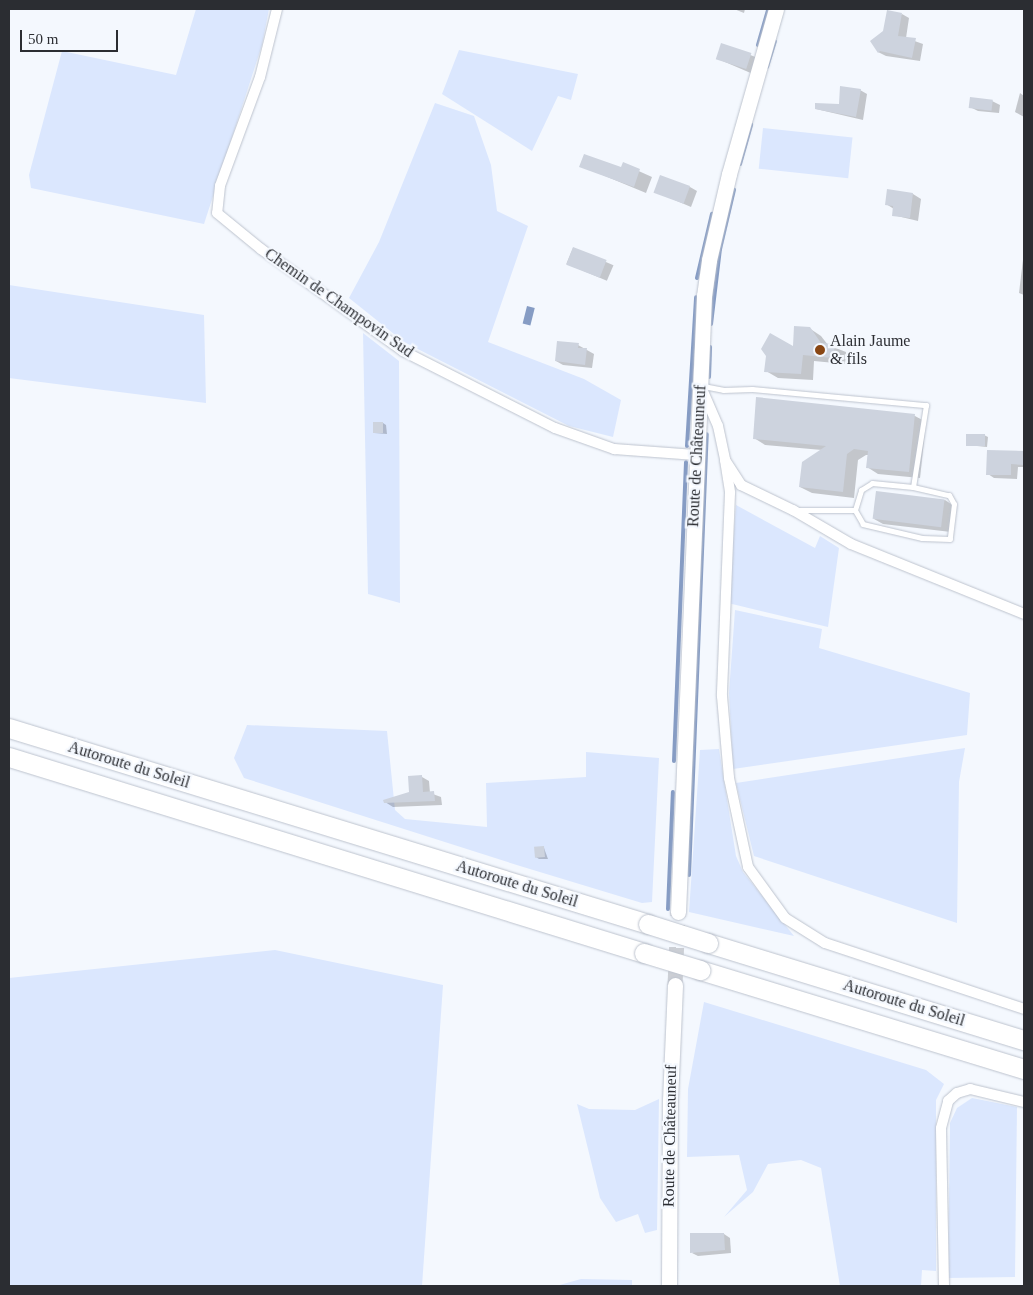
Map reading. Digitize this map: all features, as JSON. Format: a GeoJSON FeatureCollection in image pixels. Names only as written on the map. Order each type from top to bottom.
{"type":"FeatureCollection","features":[{"type":"Feature","properties":{"kind":"highway","name":"Autoroute du Soleil"},"geometry":{"type":"LineString","coordinates":[[9,728],[1024,1040]]}},
{"type":"Feature","properties":{"kind":"highway","name":"Autoroute du Soleil"},"geometry":{"type":"LineString","coordinates":[[9,757],[1024,1069]]}},
{"type":"Feature","properties":{"kind":"main road","name":"Route de Châteauneuf"},"geometry":{"type":"LineString","coordinates":[[678,912],[696,455],[709,260],[776,9]]}},
{"type":"Feature","properties":{"kind":"main road","name":"Route de Châteauneuf"},"geometry":{"type":"LineString","coordinates":[[669,1286],[670,1100],[675,986]]}},
{"type":"Feature","properties":{"kind":"street","name":"Chemin de Champovin Sud"},"geometry":{"type":"LineString","coordinates":[[277,9],[260,78],[220,186],[217,213],[261,249],[404,351],[555,428],[614,449],[696,455]]}},
{"type":"Feature","properties":{"kind":"street"},"geometry":{"type":"LineString","coordinates":[[700,385],[718,426],[730,493],[722,696],[729,778],[748,867],[785,918],[825,943],[1024,1009]]}},
{"type":"Feature","properties":{"kind":"street"},"geometry":{"type":"LineString","coordinates":[[725,460],[741,485],[793,510],[851,544],[1024,614]]}},
{"type":"Feature","properties":{"kind":"street"},"geometry":{"type":"LineString","coordinates":[[944,1286],[941,1128],[948,1101],[957,1093],[970,1090],[1024,1102]]}},
{"type":"Feature","properties":{"kind":"lane"},"geometry":{"type":"LineString","coordinates":[[700,385],[723,390],[752,389],[926,404],[913,487]]}},
{"type":"Feature","properties":{"kind":"lane"},"geometry":{"type":"LineString","coordinates":[[872,484],[913,487],[949,495],[954,504],[950,539],[922,538],[863,524],[855,510],[861,490],[872,484]]}},
{"type":"Feature","properties":{"kind":"lane"},"geometry":{"type":"LineString","coordinates":[[793,510],[855,510]]}},
{"type":"Feature","properties":{"kind":"shaded area"},"geometry":{"type":"Polygon","coordinates":[[[196,9],[269,9],[262,45],[204,224],[31,188],[29,175],[62,51],[176,75],[196,9]]]}},
{"type":"Feature","properties":{"kind":"shaded area"},"geometry":{"type":"Polygon","coordinates":[[[459,50],[578,74],[571,100],[558,96],[532,151],[442,94],[459,50]]]}},
{"type":"Feature","properties":{"kind":"shaded area"},"geometry":{"type":"Polygon","coordinates":[[[435,103],[474,116],[491,165],[497,211],[528,226],[488,342],[584,379],[621,400],[613,437],[569,426],[404,342],[349,298],[379,242],[435,103]]]}},
{"type":"Feature","properties":{"kind":"shaded area"},"geometry":{"type":"Polygon","coordinates":[[[763,128],[853,137],[848,178],[759,169],[763,128]]]}},
{"type":"Feature","properties":{"kind":"shaded area"},"geometry":{"type":"Polygon","coordinates":[[[9,285],[204,315],[206,403],[9,378],[9,285]]]}},
{"type":"Feature","properties":{"kind":"shaded area"},"geometry":{"type":"Polygon","coordinates":[[[363,333],[399,361],[400,603],[368,594],[363,333]]]}},
{"type":"Feature","properties":{"kind":"shaded area"},"geometry":{"type":"Polygon","coordinates":[[[736,505],[815,548],[820,536],[839,548],[828,627],[728,603],[736,505]]]}},
{"type":"Feature","properties":{"kind":"shaded area"},"geometry":{"type":"Polygon","coordinates":[[[735,610],[822,629],[819,648],[970,693],[967,735],[733,769],[729,693],[735,610]]]}},
{"type":"Feature","properties":{"kind":"shaded area"},"geometry":{"type":"Polygon","coordinates":[[[247,725],[387,731],[395,810],[405,819],[487,827],[486,783],[586,777],[586,752],[659,758],[652,902],[642,903],[520,866],[244,778],[234,758],[247,725]]]}},
{"type":"Feature","properties":{"kind":"shaded area"},"geometry":{"type":"Polygon","coordinates":[[[965,748],[959,782],[957,923],[754,856],[736,783],[965,748]]]}},
{"type":"Feature","properties":{"kind":"shaded area"},"geometry":{"type":"Polygon","coordinates":[[[719,749],[736,856],[743,872],[794,936],[689,912],[700,750],[719,749]]]}},
{"type":"Feature","properties":{"kind":"shaded area"},"geometry":{"type":"Polygon","coordinates":[[[275,950],[443,985],[422,1286],[9,1286],[9,978],[275,950]]]}},
{"type":"Feature","properties":{"kind":"shaded area"},"geometry":{"type":"Polygon","coordinates":[[[704,1002],[926,1070],[944,1084],[936,1100],[936,1271],[922,1270],[921,1286],[840,1286],[821,1168],[801,1160],[768,1164],[753,1192],[724,1217],[747,1190],[739,1155],[687,1157],[688,1089],[704,1002]]]}},
{"type":"Feature","properties":{"kind":"shaded area"},"geometry":{"type":"Polygon","coordinates":[[[972,1098],[1017,1107],[1015,1277],[948,1278],[950,1123],[957,1108],[972,1098]]]}},
{"type":"Feature","properties":{"kind":"shaded area"},"geometry":{"type":"Polygon","coordinates":[[[659,1099],[657,1230],[645,1233],[638,1214],[616,1222],[600,1198],[577,1104],[589,1109],[635,1110],[659,1099]]]}},
{"type":"Feature","properties":{"kind":"shaded area"},"geometry":{"type":"Polygon","coordinates":[[[581,1279],[632,1280],[632,1286],[556,1286],[581,1279]]]}},
{"type":"Feature","properties":{"kind":"water"},"geometry":{"type":"Polygon","coordinates":[[[527,306],[535,308],[530,325],[523,323],[527,306]]]}},
{"type":"Feature","properties":{"kind":"building"},"geometry":{"type":"Polygon","coordinates":[[[887,10],[902,13],[898,36],[916,38],[912,58],[880,51],[878,53],[870,41],[883,31],[887,10]]]}},
{"type":"Feature","properties":{"kind":"building"},"geometry":{"type":"Polygon","coordinates":[[[721,43],[751,53],[746,69],[716,59],[721,43]]]}},
{"type":"Feature","properties":{"kind":"building"},"geometry":{"type":"Polygon","coordinates":[[[840,86],[861,89],[856,117],[815,109],[815,103],[839,104],[840,86]]]}},
{"type":"Feature","properties":{"kind":"building"},"geometry":{"type":"Polygon","coordinates":[[[970,97],[993,100],[991,111],[969,108],[970,97]]]}},
{"type":"Feature","properties":{"kind":"building"},"geometry":{"type":"Polygon","coordinates":[[[584,154],[621,167],[623,162],[640,169],[634,187],[579,167],[584,154]]]}},
{"type":"Feature","properties":{"kind":"building"},"geometry":{"type":"Polygon","coordinates":[[[660,175],[690,186],[684,204],[654,193],[660,175]]]}},
{"type":"Feature","properties":{"kind":"building"},"geometry":{"type":"Polygon","coordinates":[[[887,189],[913,193],[910,218],[892,216],[893,206],[885,205],[887,189]]]}},
{"type":"Feature","properties":{"kind":"building"},"geometry":{"type":"Polygon","coordinates":[[[573,247],[607,260],[600,278],[566,265],[573,247]]]}},
{"type":"Feature","properties":{"kind":"building","name":"Alain Jaume & fils"},"geometry":{"type":"Polygon","coordinates":[[[794,326],[810,327],[821,343],[835,344],[833,358],[803,355],[801,374],[764,372],[766,356],[761,349],[770,333],[793,346],[794,326]]]}},
{"type":"Feature","properties":{"kind":"building"},"geometry":{"type":"Polygon","coordinates":[[[557,341],[579,343],[578,348],[587,348],[585,365],[555,361],[557,341]]]}},
{"type":"Feature","properties":{"kind":"building"},"geometry":{"type":"Polygon","coordinates":[[[756,397],[915,414],[909,472],[866,468],[868,451],[854,449],[847,454],[843,492],[799,487],[802,462],[826,446],[753,439],[756,397]]]}},
{"type":"Feature","properties":{"kind":"building"},"geometry":{"type":"Polygon","coordinates":[[[373,422],[383,422],[383,433],[373,433],[373,422]]]}},
{"type":"Feature","properties":{"kind":"building"},"geometry":{"type":"Polygon","coordinates":[[[966,434],[985,434],[985,446],[966,446],[966,434]]]}},
{"type":"Feature","properties":{"kind":"building"},"geometry":{"type":"Polygon","coordinates":[[[987,450],[1024,451],[1024,465],[1011,464],[1011,475],[986,475],[987,450]]]}},
{"type":"Feature","properties":{"kind":"building"},"geometry":{"type":"Polygon","coordinates":[[[876,491],[944,499],[941,527],[873,519],[876,491]]]}},
{"type":"Feature","properties":{"kind":"building"},"geometry":{"type":"Polygon","coordinates":[[[422,775],[423,792],[434,791],[435,801],[384,803],[383,800],[409,792],[408,776],[422,775]]]}},
{"type":"Feature","properties":{"kind":"building"},"geometry":{"type":"Polygon","coordinates":[[[544,846],[545,857],[535,858],[534,847],[544,846]]]}},
{"type":"Feature","properties":{"kind":"building"},"geometry":{"type":"Polygon","coordinates":[[[690,1233],[724,1233],[725,1250],[690,1253],[690,1233]]]}},
{"type":"Feature","properties":{"kind":"waterway"},"geometry":{"type":"LineString","coordinates":[[758,45],[768,9]]}},
{"type":"Feature","properties":{"kind":"waterway"},"geometry":{"type":"LineString","coordinates":[[767,67],[775,41]]}},
{"type":"Feature","properties":{"kind":"waterway"},"geometry":{"type":"LineString","coordinates":[[740,164],[751,125]]}},
{"type":"Feature","properties":{"kind":"waterway"},"geometry":{"type":"LineString","coordinates":[[711,324],[720,249],[734,190]]}},
{"type":"Feature","properties":{"kind":"waterway"},"geometry":{"type":"LineString","coordinates":[[697,278],[712,214]]}},
{"type":"Feature","properties":{"kind":"waterway"},"geometry":{"type":"LineString","coordinates":[[687,446],[696,297]]}},
{"type":"Feature","properties":{"kind":"waterway"},"geometry":{"type":"LineString","coordinates":[[709,377],[710,347]]}},
{"type":"Feature","properties":{"kind":"waterway"},"geometry":{"type":"LineString","coordinates":[[689,875],[707,434]]}},
{"type":"Feature","properties":{"kind":"waterway"},"geometry":{"type":"LineString","coordinates":[[674,761],[686,462]]}},
{"type":"Feature","properties":{"kind":"waterway"},"geometry":{"type":"LineString","coordinates":[[668,909],[673,792]]}},
{"type":"Feature","properties":{"kind":"tunnel"},"geometry":{"type":"LineString","coordinates":[[675,985],[678,912]]}},
{"type":"Feature","properties":{"kind":"place","name":"Alain Jaume & fils"},"geometry":{"type":"Point","coordinates":[820,350]}}]}
